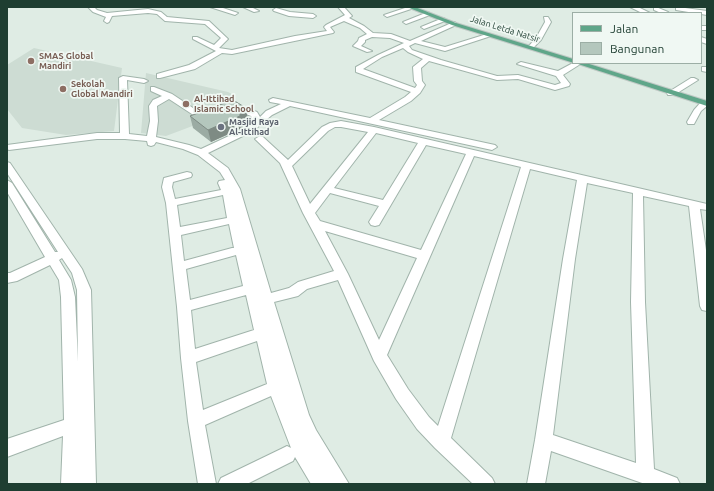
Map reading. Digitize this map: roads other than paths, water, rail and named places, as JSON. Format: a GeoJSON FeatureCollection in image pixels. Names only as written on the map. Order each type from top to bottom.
{"type":"FeatureCollection","features":[{"type":"Feature","properties":{"kind":"main road","name":"Jalan Letda Natsir"},"geometry":{"type":"LineString","coordinates":[[411,7],[454,24],[572,61]]}},
{"type":"Feature","properties":{"kind":"main road"},"geometry":{"type":"LineString","coordinates":[[581,64],[706,104]]}},
{"type":"Feature","properties":{"kind":"street"},"geometry":{"type":"LineString","coordinates":[[91,7],[95,11],[107,15],[148,11],[159,13],[165,19],[207,22],[224,37],[225,40],[218,49],[192,67],[160,76]]}},
{"type":"Feature","properties":{"kind":"street"},"geometry":{"type":"LineString","coordinates":[[213,7],[235,13]]}},
{"type":"Feature","properties":{"kind":"street"},"geometry":{"type":"LineString","coordinates":[[246,7],[256,10]]}},
{"type":"Feature","properties":{"kind":"street"},"geometry":{"type":"LineString","coordinates":[[195,38],[218,49],[232,52],[295,38],[327,33],[331,32],[327,27],[328,26],[350,16],[341,7]]}},
{"type":"Feature","properties":{"kind":"street"},"geometry":{"type":"LineString","coordinates":[[387,15],[411,7]]}},
{"type":"Feature","properties":{"kind":"street"},"geometry":{"type":"LineString","coordinates":[[633,7],[645,12]]}},
{"type":"Feature","properties":{"kind":"street"},"geometry":{"type":"LineString","coordinates":[[292,14],[307,9]]}},
{"type":"Feature","properties":{"kind":"street"},"geometry":{"type":"LineString","coordinates":[[656,9],[664,12]]}},
{"type":"Feature","properties":{"kind":"street"},"geometry":{"type":"LineString","coordinates":[[678,9],[700,12]]}},
{"type":"Feature","properties":{"kind":"street"},"geometry":{"type":"LineString","coordinates":[[276,10],[292,14],[313,16]]}},
{"type":"Feature","properties":{"kind":"street"},"geometry":{"type":"LineString","coordinates":[[406,22],[428,14]]}},
{"type":"Feature","properties":{"kind":"street"},"geometry":{"type":"LineString","coordinates":[[106,22],[109,18],[107,15]]}},
{"type":"Feature","properties":{"kind":"street"},"geometry":{"type":"LineString","coordinates":[[332,17],[362,27],[371,35]]}},
{"type":"Feature","properties":{"kind":"street"},"geometry":{"type":"LineString","coordinates":[[531,47],[539,39],[548,22],[546,18]]}},
{"type":"Feature","properties":{"kind":"street"},"geometry":{"type":"LineString","coordinates":[[424,27],[443,20]]}},
{"type":"Feature","properties":{"kind":"street"},"geometry":{"type":"LineString","coordinates":[[417,91],[360,70],[360,67],[409,43],[454,24]]}},
{"type":"Feature","properties":{"kind":"street"},"geometry":{"type":"LineString","coordinates":[[369,51],[356,46],[362,42],[361,39],[371,35],[391,36],[409,43],[445,49],[489,35]]}},
{"type":"Feature","properties":{"kind":"street"},"geometry":{"type":"LineString","coordinates":[[409,43],[410,51],[427,59],[497,78],[518,77],[555,88],[566,84],[559,74],[521,64]]}},
{"type":"Feature","properties":{"kind":"street"},"geometry":{"type":"LineString","coordinates":[[309,213],[329,190],[373,125],[417,91],[421,85],[418,80],[417,67],[427,59]]}},
{"type":"Feature","properties":{"kind":"street"},"geometry":{"type":"LineString","coordinates":[[559,74],[576,64]]}},
{"type":"Feature","properties":{"kind":"street"},"geometry":{"type":"LineString","coordinates":[[364,80],[373,74]]}},
{"type":"Feature","properties":{"kind":"street"},"geometry":{"type":"LineString","coordinates":[[125,136],[123,78],[144,81]]}},
{"type":"Feature","properties":{"kind":"street"},"geometry":{"type":"LineString","coordinates":[[671,92],[694,80]]}},
{"type":"Feature","properties":{"kind":"street"},"geometry":{"type":"LineString","coordinates":[[154,89],[178,100],[201,116]]}},
{"type":"Feature","properties":{"kind":"street"},"geometry":{"type":"LineString","coordinates":[[152,141],[154,121],[153,106],[156,102],[169,96]]}},
{"type":"Feature","properties":{"kind":"street"},"geometry":{"type":"LineString","coordinates":[[153,106],[178,100]]}},
{"type":"Feature","properties":{"kind":"street"},"geometry":{"type":"LineString","coordinates":[[273,100],[290,103],[373,125],[423,142],[707,207]]}},
{"type":"Feature","properties":{"kind":"street"},"geometry":{"type":"LineString","coordinates":[[199,152],[250,129],[269,114],[290,103]]}},
{"type":"Feature","properties":{"kind":"street"},"geometry":{"type":"LineString","coordinates":[[691,122],[698,110],[706,104]]}},
{"type":"Feature","properties":{"kind":"street"},"geometry":{"type":"LineString","coordinates":[[199,152],[243,130],[254,122],[256,118],[254,114],[241,109]]}},
{"type":"Feature","properties":{"kind":"street"},"geometry":{"type":"LineString","coordinates":[[287,166],[325,129],[333,125],[341,124],[373,125],[492,147]]}},
{"type":"Feature","properties":{"kind":"street"},"geometry":{"type":"LineString","coordinates":[[9,150],[49,140],[91,136],[125,136],[152,141],[181,150],[207,163],[219,174],[228,193],[230,206],[260,301],[301,416],[310,436],[340,484]]}},
{"type":"Feature","properties":{"kind":"street"},"geometry":{"type":"LineString","coordinates":[[9,150],[60,143],[106,139],[175,143],[199,152],[224,170],[235,189],[260,301],[262,333],[276,389],[303,456],[322,484]]}},
{"type":"Feature","properties":{"kind":"street"},"geometry":{"type":"LineString","coordinates":[[260,139],[284,161],[287,166],[304,199],[309,213],[343,278],[379,356],[413,410],[442,442],[486,484]]}},
{"type":"Feature","properties":{"kind":"street"},"geometry":{"type":"LineString","coordinates":[[375,222],[423,142]]}},
{"type":"Feature","properties":{"kind":"street"},"geometry":{"type":"LineString","coordinates":[[379,356],[423,255],[471,153]]}},
{"type":"Feature","properties":{"kind":"street"},"geometry":{"type":"LineString","coordinates":[[7,165],[56,253],[65,280],[68,296],[79,423],[87,484]]}},
{"type":"Feature","properties":{"kind":"street"},"geometry":{"type":"LineString","coordinates":[[442,442],[526,166]]}},
{"type":"Feature","properties":{"kind":"street"},"geometry":{"type":"LineString","coordinates":[[187,176],[166,182],[171,203],[175,232],[196,421],[207,484]]}},
{"type":"Feature","properties":{"kind":"street"},"geometry":{"type":"LineString","coordinates":[[536,484],[544,440],[569,259],[582,178]]}},
{"type":"Feature","properties":{"kind":"street"},"geometry":{"type":"LineString","coordinates":[[7,183],[56,253]]}},
{"type":"Feature","properties":{"kind":"street"},"geometry":{"type":"LineString","coordinates":[[329,190],[385,204]]}},
{"type":"Feature","properties":{"kind":"street"},"geometry":{"type":"LineString","coordinates":[[638,190],[638,302],[645,475]]}},
{"type":"Feature","properties":{"kind":"street"},"geometry":{"type":"LineString","coordinates":[[171,203],[219,193]]}},
{"type":"Feature","properties":{"kind":"street"},"geometry":{"type":"LineString","coordinates":[[694,203],[707,306]]}},
{"type":"Feature","properties":{"kind":"street"},"geometry":{"type":"LineString","coordinates":[[175,232],[226,221]]}},
{"type":"Feature","properties":{"kind":"street"},"geometry":{"type":"LineString","coordinates":[[316,224],[423,255]]}},
{"type":"Feature","properties":{"kind":"street"},"geometry":{"type":"LineString","coordinates":[[178,267],[232,252]]}},
{"type":"Feature","properties":{"kind":"street"},"geometry":{"type":"LineString","coordinates":[[7,272],[56,253]]}},
{"type":"Feature","properties":{"kind":"street"},"geometry":{"type":"LineString","coordinates":[[7,278],[12,278],[56,253]]}},
{"type":"Feature","properties":{"kind":"street"},"geometry":{"type":"LineString","coordinates":[[260,301],[293,292],[305,293],[343,278]]}},
{"type":"Feature","properties":{"kind":"street"},"geometry":{"type":"LineString","coordinates":[[184,307],[242,291]]}},
{"type":"Feature","properties":{"kind":"street"},"geometry":{"type":"LineString","coordinates":[[188,358],[262,333]]}},
{"type":"Feature","properties":{"kind":"street"},"geometry":{"type":"LineString","coordinates":[[196,421],[266,390]]}},
{"type":"Feature","properties":{"kind":"street"},"geometry":{"type":"LineString","coordinates":[[7,448],[79,423]]}},
{"type":"Feature","properties":{"kind":"street"},"geometry":{"type":"LineString","coordinates":[[70,484],[79,423]]}},
{"type":"Feature","properties":{"kind":"street"},"geometry":{"type":"LineString","coordinates":[[544,440],[671,484]]}},
{"type":"Feature","properties":{"kind":"street"},"geometry":{"type":"LineString","coordinates":[[226,484],[287,455]]}},
{"type":"Feature","properties":{"kind":"place","name":"SMAS Global Mandiri"},"geometry":{"type":"Point","coordinates":[31,61]}},
{"type":"Feature","properties":{"kind":"place","name":"Sekolah Global Mandiri"},"geometry":{"type":"Point","coordinates":[63,89]}},
{"type":"Feature","properties":{"kind":"place","name":"Al-Ittihad Islamic School"},"geometry":{"type":"Point","coordinates":[186,104]}},
{"type":"Feature","properties":{"kind":"place","name":"Masjid Raya Al-Ittihad"},"geometry":{"type":"Point","coordinates":[221,127]}}]}
